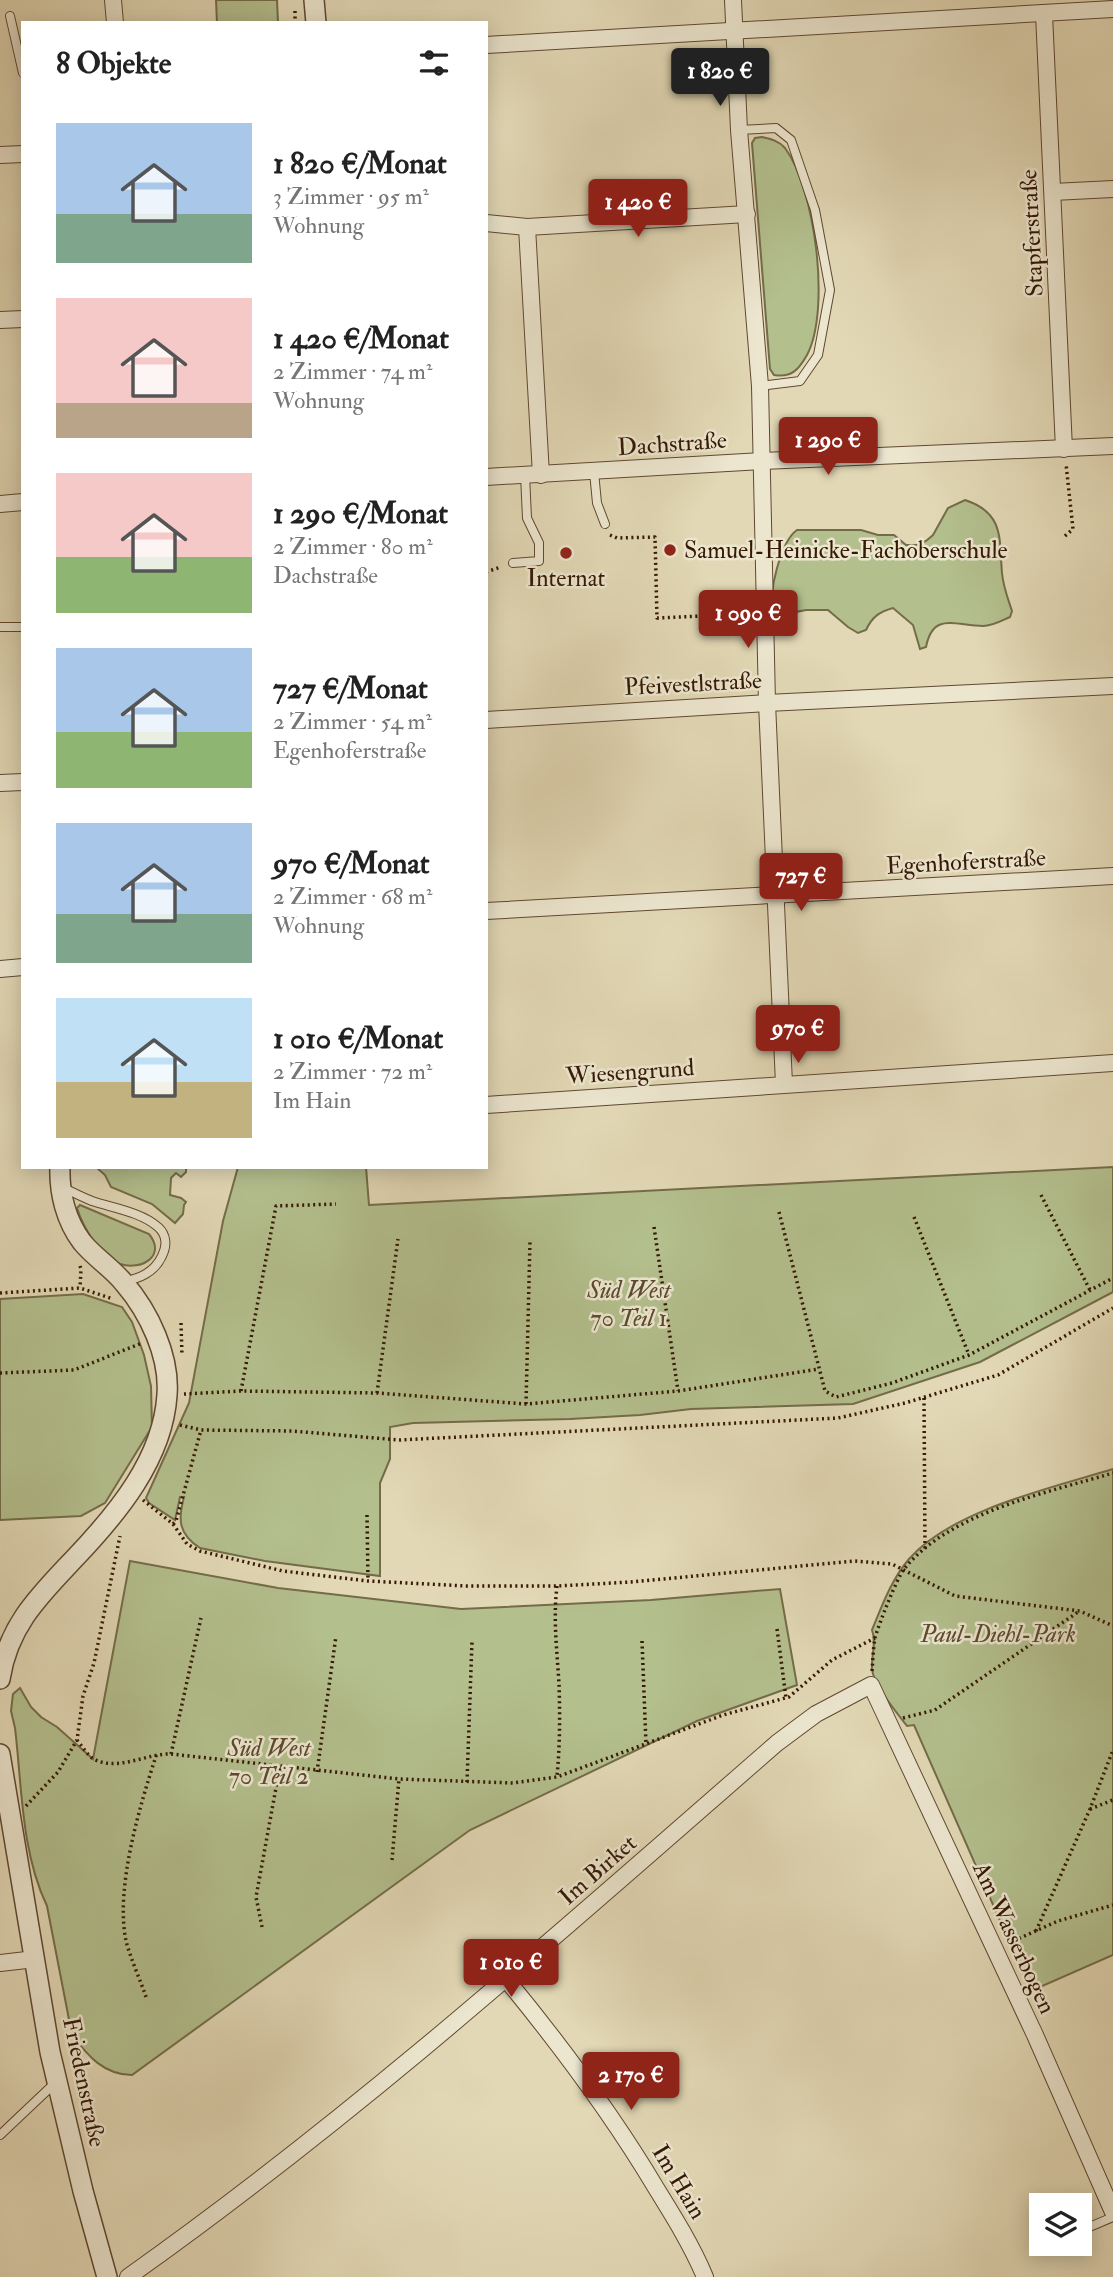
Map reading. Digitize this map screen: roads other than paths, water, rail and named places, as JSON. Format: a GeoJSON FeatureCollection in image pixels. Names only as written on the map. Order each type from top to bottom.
{"type":"FeatureCollection","features":[{"type":"Feature","properties":{"kind":"street"},"geometry":{"type":"LineString","coordinates":[[113,0],[115,21]]}},
{"type":"Feature","properties":{"kind":"street"},"geometry":{"type":"LineString","coordinates":[[314,0],[316,21]]}},
{"type":"Feature","properties":{"kind":"street"},"geometry":{"type":"LineString","coordinates":[[733,0],[739,130],[760,386],[767,703],[784,1084]]}},
{"type":"Feature","properties":{"kind":"street"},"geometry":{"type":"LineString","coordinates":[[488,45],[1113,9]]}},
{"type":"Feature","properties":{"kind":"street","name":"Stapferstraße"},"geometry":{"type":"LineString","coordinates":[[1044,14],[1065,454]]}},
{"type":"Feature","properties":{"kind":"street"},"geometry":{"type":"LineString","coordinates":[[0,155],[21,153]]}},
{"type":"Feature","properties":{"kind":"street"},"geometry":{"type":"LineString","coordinates":[[1053,192],[1113,189]]}},
{"type":"Feature","properties":{"kind":"street"},"geometry":{"type":"LineString","coordinates":[[488,223],[527,227],[747,214]]}},
{"type":"Feature","properties":{"kind":"street"},"geometry":{"type":"LineString","coordinates":[[527,227],[533,475]]}},
{"type":"Feature","properties":{"kind":"street"},"geometry":{"type":"LineString","coordinates":[[0,320],[21,319]]}},
{"type":"Feature","properties":{"kind":"street","name":"Dachstraße"},"geometry":{"type":"LineString","coordinates":[[488,477],[762,461],[1065,454],[1113,446]]}},
{"type":"Feature","properties":{"kind":"street"},"geometry":{"type":"LineString","coordinates":[[0,504],[21,502]]}},
{"type":"Feature","properties":{"kind":"street","name":"Pfeivestlstraße"},"geometry":{"type":"LineString","coordinates":[[488,720],[1113,686]]}},
{"type":"Feature","properties":{"kind":"street"},"geometry":{"type":"LineString","coordinates":[[0,783],[21,782]]}},
{"type":"Feature","properties":{"kind":"street","name":"Egenhoferstraße"},"geometry":{"type":"LineString","coordinates":[[488,911],[1113,876]]}},
{"type":"Feature","properties":{"kind":"street"},"geometry":{"type":"LineString","coordinates":[[0,969],[21,967]]}},
{"type":"Feature","properties":{"kind":"street","name":"Wiesengrund"},"geometry":{"type":"LineString","coordinates":[[488,1105],[1113,1063]]}},
{"type":"Feature","properties":{"kind":"street"},"geometry":{"type":"LineString","coordinates":[[0,1679],[6,1651],[17,1625],[54,1579],[114,1515],[152,1453],[163,1423],[167,1395],[167,1378],[148,1317],[129,1290],[82,1242],[66,1213],[59,1177]]}},
{"type":"Feature","properties":{"kind":"street","name":"Am Wasserbogen"},"geometry":{"type":"LineString","coordinates":[[871,1685],[1113,2215]]}},
{"type":"Feature","properties":{"kind":"street","name":"Im Birket"},"geometry":{"type":"LineString","coordinates":[[128,2277],[196,2229],[288,2157],[506,1979],[777,1743],[816,1714],[871,1685]]}},
{"type":"Feature","properties":{"kind":"street","name":"Friedenstraße"},"geometry":{"type":"LineString","coordinates":[[0,1755],[57,2081],[107,2277]]}},
{"type":"Feature","properties":{"kind":"street"},"geometry":{"type":"LineString","coordinates":[[0,1964],[35,1959]]}},
{"type":"Feature","properties":{"kind":"street","name":"Im Hain"},"geometry":{"type":"LineString","coordinates":[[506,1979],[582,2074],[623,2133],[694,2251],[705,2277]]}},
{"type":"Feature","properties":{"kind":"lane"},"geometry":{"type":"LineString","coordinates":[[10,16],[21,64]]}},
{"type":"Feature","properties":{"kind":"lane"},"geometry":{"type":"LineString","coordinates":[[739,130],[776,128],[791,140],[815,210],[830,290],[818,355],[800,381],[760,386]]}},
{"type":"Feature","properties":{"kind":"lane"},"geometry":{"type":"LineString","coordinates":[[594,472],[597,503],[605,524]]}},
{"type":"Feature","properties":{"kind":"lane"},"geometry":{"type":"LineString","coordinates":[[513,563],[539,561],[539,543],[527,517],[533,475]]}},
{"type":"Feature","properties":{"kind":"lane"},"geometry":{"type":"LineString","coordinates":[[0,626],[21,626]]}},
{"type":"Feature","properties":{"kind":"lane"},"geometry":{"type":"LineString","coordinates":[[59,1177],[91,1200],[141,1217],[158,1227],[166,1237],[165,1250],[158,1264],[129,1290]]}},
{"type":"Feature","properties":{"kind":"lane"},"geometry":{"type":"LineString","coordinates":[[0,2135],[57,2081]]}},
{"type":"Feature","properties":{"kind":"lane"},"geometry":{"type":"LineString","coordinates":[[1092,2225],[1113,2215]]}},
{"type":"Feature","properties":{"kind":"place","name":"Samuel-Heinicke-Fachoberschule"},"geometry":{"type":"Point","coordinates":[670,550]}},
{"type":"Feature","properties":{"kind":"place","name":"Internat"},"geometry":{"type":"Point","coordinates":[566,553]}},
{"type":"Feature","properties":{"kind":"park label","name":"Süd West 70 Teil 1"},"geometry":{"type":"Point","coordinates":[629,1304]}},
{"type":"Feature","properties":{"kind":"park label","name":"Paul-Diehl-Park"},"geometry":{"type":"Point","coordinates":[998,1634]}},
{"type":"Feature","properties":{"kind":"park label","name":"Süd West 70 Teil 2"},"geometry":{"type":"Point","coordinates":[269,1762]}}]}
